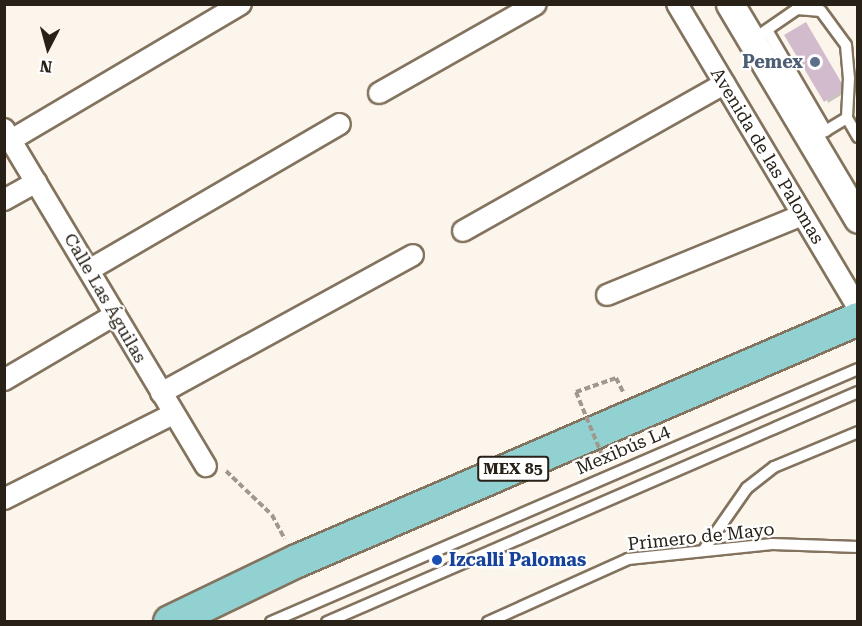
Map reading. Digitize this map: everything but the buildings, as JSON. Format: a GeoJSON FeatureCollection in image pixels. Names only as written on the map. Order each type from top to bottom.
{"type":"FeatureCollection","features":[{"type":"Feature","properties":{"kind":"main road"},"geometry":{"type":"LineString","coordinates":[[730,4],[759,35],[849,188],[858,219]]}},
{"type":"Feature","properties":{"kind":"main road","name":"MEX 85"},"geometry":{"type":"LineString","coordinates":[[170,621],[297,561],[858,319]]}},
{"type":"Feature","properties":{"kind":"street"},"geometry":{"type":"LineString","coordinates":[[8,134],[241,4]]}},
{"type":"Feature","properties":{"kind":"street"},"geometry":{"type":"LineString","coordinates":[[379,93],[536,4]]}},
{"type":"Feature","properties":{"kind":"street","name":"Avenida de las Palomas"},"geometry":{"type":"LineString","coordinates":[[677,4],[858,308]]}},
{"type":"Feature","properties":{"kind":"street"},"geometry":{"type":"LineString","coordinates":[[463,231],[724,84]]}},
{"type":"Feature","properties":{"kind":"street"},"geometry":{"type":"LineString","coordinates":[[89,270],[340,124]]}},
{"type":"Feature","properties":{"kind":"street","name":"Calle Las Águilas"},"geometry":{"type":"LineString","coordinates":[[8,134],[206,466]]}},
{"type":"Feature","properties":{"kind":"street"},"geometry":{"type":"LineString","coordinates":[[4,200],[36,182]]}},
{"type":"Feature","properties":{"kind":"street"},"geometry":{"type":"LineString","coordinates":[[607,295],[802,214]]}},
{"type":"Feature","properties":{"kind":"street"},"geometry":{"type":"LineString","coordinates":[[161,393],[412,255]]}},
{"type":"Feature","properties":{"kind":"street"},"geometry":{"type":"LineString","coordinates":[[4,380],[115,315]]}},
{"type":"Feature","properties":{"kind":"street"},"geometry":{"type":"LineString","coordinates":[[4,499],[173,414]]}},
{"type":"Feature","properties":{"kind":"lane"},"geometry":{"type":"LineString","coordinates":[[759,35],[797,9],[820,11],[846,45],[849,78],[847,118],[858,137]]}},
{"type":"Feature","properties":{"kind":"lane"},"geometry":{"type":"LineString","coordinates":[[818,135],[847,118]]}},
{"type":"Feature","properties":{"kind":"lane","name":"Mexibús L4"},"geometry":{"type":"LineString","coordinates":[[271,621],[858,369]]}},
{"type":"Feature","properties":{"kind":"lane"},"geometry":{"type":"LineString","coordinates":[[327,621],[858,392]]}},
{"type":"Feature","properties":{"kind":"lane"},"geometry":{"type":"LineString","coordinates":[[703,551],[747,488],[774,467],[858,432]]}},
{"type":"Feature","properties":{"kind":"lane","name":"Primero de Mayo"},"geometry":{"type":"LineString","coordinates":[[488,621],[628,559],[772,544],[858,547]]}},
{"type":"Feature","properties":{"kind":"path"},"geometry":{"type":"LineString","coordinates":[[604,460],[576,392],[616,378]]}},
{"type":"Feature","properties":{"kind":"path"},"geometry":{"type":"LineString","coordinates":[[206,466],[228,472],[272,514],[297,561]]}},
{"type":"Feature","properties":{"kind":"place","name":"Pemex"},"geometry":{"type":"Point","coordinates":[815,62]}},
{"type":"Feature","properties":{"kind":"place","name":"Izcalli Palomas"},"geometry":{"type":"Point","coordinates":[437,560]}}]}
